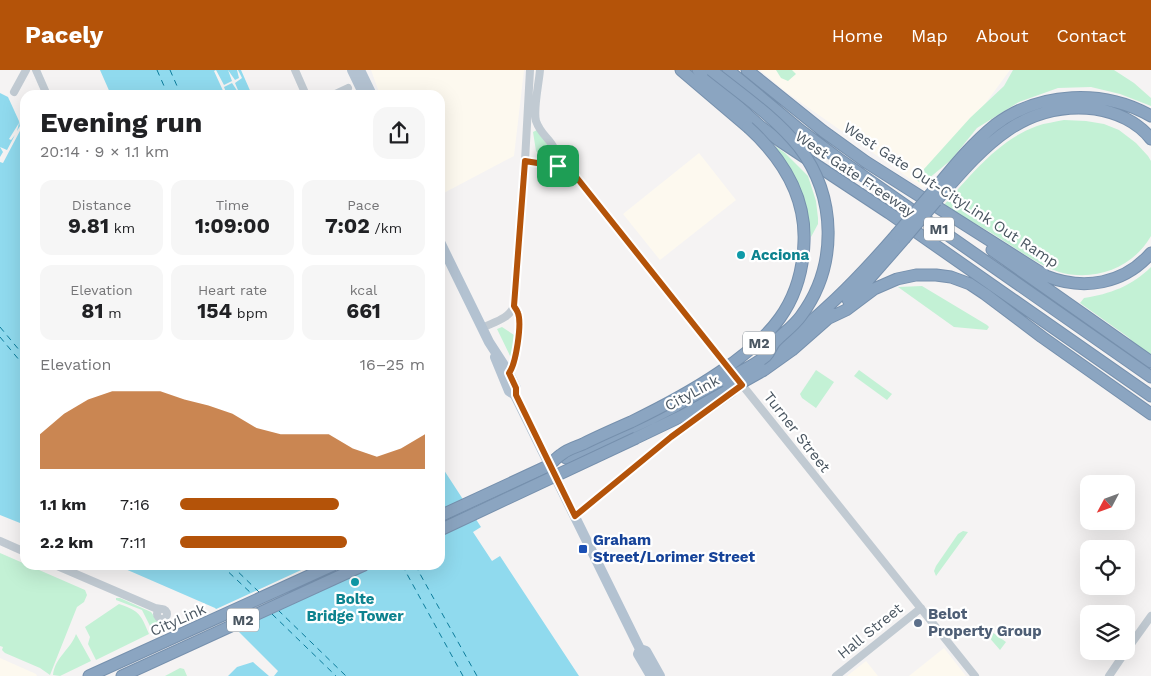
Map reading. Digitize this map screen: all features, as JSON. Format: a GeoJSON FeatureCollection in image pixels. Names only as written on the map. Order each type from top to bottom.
{"type":"FeatureCollection","features":[{"type":"Feature","properties":{"kind":"highway","name":"M2"},"geometry":{"type":"LineString","coordinates":[[548,466],[563,453],[647,414],[709,380],[754,347],[770,332],[781,317],[795,291],[804,249],[803,221],[795,191],[786,171],[767,145],[681,70]]}},
{"type":"Feature","properties":{"kind":"highway"},"geometry":{"type":"LineString","coordinates":[[690,70],[761,127]]}},
{"type":"Feature","properties":{"kind":"highway","name":"West Gate Freeway"},"geometry":{"type":"LineString","coordinates":[[698,70],[761,127],[794,151],[889,213],[1151,396]]}},
{"type":"Feature","properties":{"kind":"highway","name":"M2"},"geometry":{"type":"LineString","coordinates":[[711,70],[767,116],[796,144],[815,172],[826,210],[829,234],[827,258],[819,285],[801,316],[774,343],[767,355]]}},
{"type":"Feature","properties":{"kind":"highway","name":"West Gate Freeway"},"geometry":{"type":"LineString","coordinates":[[728,70],[800,130],[839,159],[1151,377]]}},
{"type":"Feature","properties":{"kind":"highway","name":"West Gate Out-CityLink Out Ramp"},"geometry":{"type":"LineString","coordinates":[[747,70],[823,131],[904,186],[1040,273],[1058,281],[1078,284],[1099,283],[1108,281],[1135,268],[1151,253]]}},
{"type":"Feature","properties":{"kind":"highway","name":"M2"},"geometry":{"type":"LineString","coordinates":[[964,162],[978,139],[1003,120],[1022,110],[1056,100],[1084,97],[1109,99],[1132,106],[1151,116]]}},
{"type":"Feature","properties":{"kind":"highway","name":"M2"},"geometry":{"type":"LineString","coordinates":[[964,162],[1012,126],[1036,115],[1060,109],[1090,108],[1116,114],[1139,128],[1151,140]]}},
{"type":"Feature","properties":{"kind":"highway","name":"CityLink"},"geometry":{"type":"LineString","coordinates":[[445,528],[708,403],[777,361],[828,319],[841,305],[863,272],[900,237],[964,162]]}},
{"type":"Feature","properties":{"kind":"highway","name":"M1"},"geometry":{"type":"LineString","coordinates":[[904,186],[1015,268],[1151,362]]}},
{"type":"Feature","properties":{"kind":"highway","name":"M2"},"geometry":{"type":"LineString","coordinates":[[841,305],[897,279],[916,275],[936,275],[960,280],[986,294],[1149,413]]}},
{"type":"Feature","properties":{"kind":"highway","name":"CityLink"},"geometry":{"type":"LineString","coordinates":[[445,514],[692,398],[767,355],[806,326],[841,305]]}},
{"type":"Feature","properties":{"kind":"highway","name":"CityLink"},"geometry":{"type":"LineString","coordinates":[[89,676],[322,570]]}},
{"type":"Feature","properties":{"kind":"highway","name":"CityLink"},"geometry":{"type":"LineString","coordinates":[[122,676],[353,570]]}},
{"type":"Feature","properties":{"kind":"main road"},"geometry":{"type":"LineString","coordinates":[[352,70],[362,90]]}},
{"type":"Feature","properties":{"kind":"main road"},"geometry":{"type":"LineString","coordinates":[[360,70],[370,90]]}},
{"type":"Feature","properties":{"kind":"main road"},"geometry":{"type":"LineString","coordinates":[[445,252],[482,328],[509,373],[516,388],[516,395],[640,649],[638,654],[650,676]]}},
{"type":"Feature","properties":{"kind":"main road"},"geometry":{"type":"LineString","coordinates":[[490,342],[499,371],[509,391],[516,395]]}},
{"type":"Feature","properties":{"kind":"main road"},"geometry":{"type":"LineString","coordinates":[[640,649],[646,651],[660,676]]}},
{"type":"Feature","properties":{"kind":"street"},"geometry":{"type":"LineString","coordinates":[[14,92],[26,70]]}},
{"type":"Feature","properties":{"kind":"street"},"geometry":{"type":"LineString","coordinates":[[36,70],[45,90]]}},
{"type":"Feature","properties":{"kind":"street"},"geometry":{"type":"LineString","coordinates":[[295,70],[304,90]]}},
{"type":"Feature","properties":{"kind":"street"},"geometry":{"type":"LineString","coordinates":[[482,328],[505,317],[514,306],[530,70]]}},
{"type":"Feature","properties":{"kind":"street"},"geometry":{"type":"LineString","coordinates":[[540,70],[536,119],[556,150],[558,166]]}},
{"type":"Feature","properties":{"kind":"street"},"geometry":{"type":"LineString","coordinates":[[344,90],[348,88]]}},
{"type":"Feature","properties":{"kind":"street","name":"Turner Street"},"geometry":{"type":"LineString","coordinates":[[525,161],[558,166],[569,170],[576,176],[975,676]]}},
{"type":"Feature","properties":{"kind":"street"},"geometry":{"type":"LineString","coordinates":[[509,373],[514,368],[517,351],[519,321],[518,313],[514,306]]}},
{"type":"Feature","properties":{"kind":"street"},"geometry":{"type":"LineString","coordinates":[[575,516],[671,437],[742,385]]}},
{"type":"Feature","properties":{"kind":"street"},"geometry":{"type":"LineString","coordinates":[[0,541],[20,550]]}},
{"type":"Feature","properties":{"kind":"street"},"geometry":{"type":"LineString","coordinates":[[67,570],[152,607],[159,612]]}},
{"type":"Feature","properties":{"kind":"street","name":"Hall Street"},"geometry":{"type":"LineString","coordinates":[[836,676],[921,608]]}},
{"type":"Feature","properties":{"kind":"street"},"geometry":{"type":"LineString","coordinates":[[1135,638],[1151,616]]}},
{"type":"Feature","properties":{"kind":"street"},"geometry":{"type":"LineString","coordinates":[[1109,676],[1120,660]]}},
{"type":"Feature","properties":{"kind":"shaded area"},"geometry":{"type":"Polygon","coordinates":[[[371,70],[524,70],[514,156],[445,192],[445,90],[378,90],[371,70]]]}},
{"type":"Feature","properties":{"kind":"shaded area"},"geometry":{"type":"Polygon","coordinates":[[[760,70],[1010,70],[923,188],[786,92],[760,70]]]}},
{"type":"Feature","properties":{"kind":"shaded area"},"geometry":{"type":"Polygon","coordinates":[[[699,153],[736,200],[660,260],[623,214],[699,153]]]}},
{"type":"Feature","properties":{"kind":"shaded area"},"geometry":{"type":"Polygon","coordinates":[[[944,648],[966,676],[909,676],[944,648]]]}},
{"type":"Feature","properties":{"kind":"shaded area"},"geometry":{"type":"Polygon","coordinates":[[[0,658],[36,674],[37,676],[0,676],[0,658]]]}},
{"type":"Feature","properties":{"kind":"shaded area"},"geometry":{"type":"Polygon","coordinates":[[[866,661],[878,676],[847,676],[866,661]]]}},
{"type":"Feature","properties":{"kind":"green space"},"geometry":{"type":"Polygon","coordinates":[[[776,70],[792,70],[796,74],[788,81],[781,78],[776,70]]]}},
{"type":"Feature","properties":{"kind":"green space"},"geometry":{"type":"Polygon","coordinates":[[[1013,70],[1114,70],[1134,83],[1151,98],[1151,106],[1120,94],[1091,87],[1058,88],[1019,102],[977,128],[951,160],[922,184],[915,179],[970,118],[1004,86],[1013,70]]]}},
{"type":"Feature","properties":{"kind":"green space"},"geometry":{"type":"Polygon","coordinates":[[[1064,120],[1104,124],[1119,130],[1136,143],[1151,161],[1151,236],[1134,257],[1112,270],[1086,275],[1073,275],[1050,269],[943,206],[986,160],[1010,140],[1037,126],[1064,120]]]}},
{"type":"Feature","properties":{"kind":"green space"},"geometry":{"type":"Polygon","coordinates":[[[537,130],[548,145],[550,153],[548,157],[542,157],[536,151],[533,132],[537,130]]]}},
{"type":"Feature","properties":{"kind":"green space"},"geometry":{"type":"Polygon","coordinates":[[[775,146],[785,153],[808,176],[816,201],[818,218],[818,224],[811,237],[799,186],[775,146]]]}},
{"type":"Feature","properties":{"kind":"green space"},"geometry":{"type":"Polygon","coordinates":[[[1151,267],[1151,356],[1080,303],[1084,298],[1103,294],[1128,284],[1151,267]]]}},
{"type":"Feature","properties":{"kind":"green space"},"geometry":{"type":"Polygon","coordinates":[[[922,286],[989,327],[987,330],[954,327],[898,287],[922,286]]]}},
{"type":"Feature","properties":{"kind":"green space"},"geometry":{"type":"Polygon","coordinates":[[[502,327],[514,335],[512,360],[497,329],[502,327]]]}},
{"type":"Feature","properties":{"kind":"green space"},"geometry":{"type":"Polygon","coordinates":[[[816,370],[834,382],[816,408],[802,398],[800,394],[816,370]]]}},
{"type":"Feature","properties":{"kind":"green space"},"geometry":{"type":"Polygon","coordinates":[[[859,370],[892,394],[887,400],[854,376],[859,370]]]}},
{"type":"Feature","properties":{"kind":"green space"},"geometry":{"type":"Polygon","coordinates":[[[963,531],[968,532],[936,576],[934,571],[936,566],[958,534],[963,531]]]}},
{"type":"Feature","properties":{"kind":"green space"},"geometry":{"type":"Polygon","coordinates":[[[0,553],[20,562],[20,570],[39,570],[85,590],[87,595],[84,602],[77,607],[50,675],[40,668],[5,653],[2,650],[3,647],[0,646],[0,553]]]}},
{"type":"Feature","properties":{"kind":"green space"},"geometry":{"type":"Polygon","coordinates":[[[116,598],[151,612],[156,619],[164,623],[151,628],[142,610],[116,600],[116,598]]]}},
{"type":"Feature","properties":{"kind":"green space"},"geometry":{"type":"Polygon","coordinates":[[[119,604],[139,614],[149,634],[96,660],[88,644],[90,637],[85,627],[119,604]]]}},
{"type":"Feature","properties":{"kind":"green space"},"geometry":{"type":"Polygon","coordinates":[[[992,632],[1006,642],[1000,650],[987,635],[992,632]]]}},
{"type":"Feature","properties":{"kind":"green space"},"geometry":{"type":"Polygon","coordinates":[[[76,634],[91,661],[60,676],[53,675],[57,663],[76,634]]]}},
{"type":"Feature","properties":{"kind":"green space"},"geometry":{"type":"Polygon","coordinates":[[[180,668],[184,669],[187,676],[165,676],[180,668]]]}},
{"type":"Feature","properties":{"kind":"water"},"geometry":{"type":"Polygon","coordinates":[[[100,70],[241,70],[250,90],[109,90],[100,70]]]}},
{"type":"Feature","properties":{"kind":"water"},"geometry":{"type":"Polygon","coordinates":[[[0,93],[8,97],[20,126],[20,523],[0,515],[0,93]]]}},
{"type":"Feature","properties":{"kind":"water"},"geometry":{"type":"Polygon","coordinates":[[[445,472],[481,527],[473,532],[492,561],[500,556],[579,676],[274,676],[278,671],[215,608],[128,570],[445,570],[445,472]]]}},
{"type":"Feature","properties":{"kind":"water"},"geometry":{"type":"Polygon","coordinates":[[[253,662],[269,676],[228,676],[237,667],[253,662]]]}},
{"type":"Feature","properties":{"kind":"pier"},"geometry":{"type":"Polygon","coordinates":[[[216,70],[224,85],[232,81],[228,70],[235,80],[239,78],[238,70],[242,78],[235,83],[238,90],[232,83],[224,87],[225,90],[223,90],[214,71],[216,70]]]}},
{"type":"Feature","properties":{"kind":"pier"},"geometry":{"type":"Polygon","coordinates":[[[19,123],[17,131],[20,126],[20,131],[3,163],[0,162],[3,152],[0,147],[7,150],[15,135],[11,140],[9,139],[19,123]]]}},
{"type":"Feature","properties":{"kind":"pier"},"geometry":{"type":"Polygon","coordinates":[[[301,570],[367,570],[234,631],[214,610],[301,570]]]}},
{"type":"Feature","properties":{"kind":"waterway"},"geometry":{"type":"LineString","coordinates":[[1027,247],[1037,255]]}},
{"type":"Feature","properties":{"kind":"ferry route"},"geometry":{"type":"LineString","coordinates":[[157,70],[166,90]]}},
{"type":"Feature","properties":{"kind":"ferry route"},"geometry":{"type":"LineString","coordinates":[[170,70],[179,90]]}},
{"type":"Feature","properties":{"kind":"ferry route"},"geometry":{"type":"LineString","coordinates":[[0,327],[20,351]]}},
{"type":"Feature","properties":{"kind":"ferry route"},"geometry":{"type":"LineString","coordinates":[[0,337],[20,361]]}},
{"type":"Feature","properties":{"kind":"ferry route"},"geometry":{"type":"LineString","coordinates":[[226,570],[253,595]]}},
{"type":"Feature","properties":{"kind":"ferry route"},"geometry":{"type":"LineString","coordinates":[[236,570],[259,592]]}},
{"type":"Feature","properties":{"kind":"ferry route"},"geometry":{"type":"LineString","coordinates":[[405,570],[463,676]]}},
{"type":"Feature","properties":{"kind":"ferry route"},"geometry":{"type":"LineString","coordinates":[[418,570],[477,676]]}},
{"type":"Feature","properties":{"kind":"ferry route"},"geometry":{"type":"LineString","coordinates":[[278,610],[346,676]]}},
{"type":"Feature","properties":{"kind":"ferry route"},"geometry":{"type":"LineString","coordinates":[[272,614],[336,676]]}},
{"type":"Feature","properties":{"kind":"place","name":"Acciona"},"geometry":{"type":"Point","coordinates":[741,255]}},
{"type":"Feature","properties":{"kind":"place","name":"Graham Street/Lorimer Street"},"geometry":{"type":"Point","coordinates":[583,549]}},
{"type":"Feature","properties":{"kind":"place","name":"Bolte Bridge Tower"},"geometry":{"type":"Point","coordinates":[355,582]}},
{"type":"Feature","properties":{"kind":"place","name":"Belot Property Group"},"geometry":{"type":"Point","coordinates":[918,623]}},
{"type":"Feature","properties":{"kind":"route"},"geometry":{"type":"LineString","coordinates":[[525,161],[558,166],[569,170],[576,176],[742,385],[708,412],[671,437],[575,516],[516,395],[516,388],[509,373],[514,368],[517,351],[519,321],[518,313],[514,306],[525,161]]}}]}
